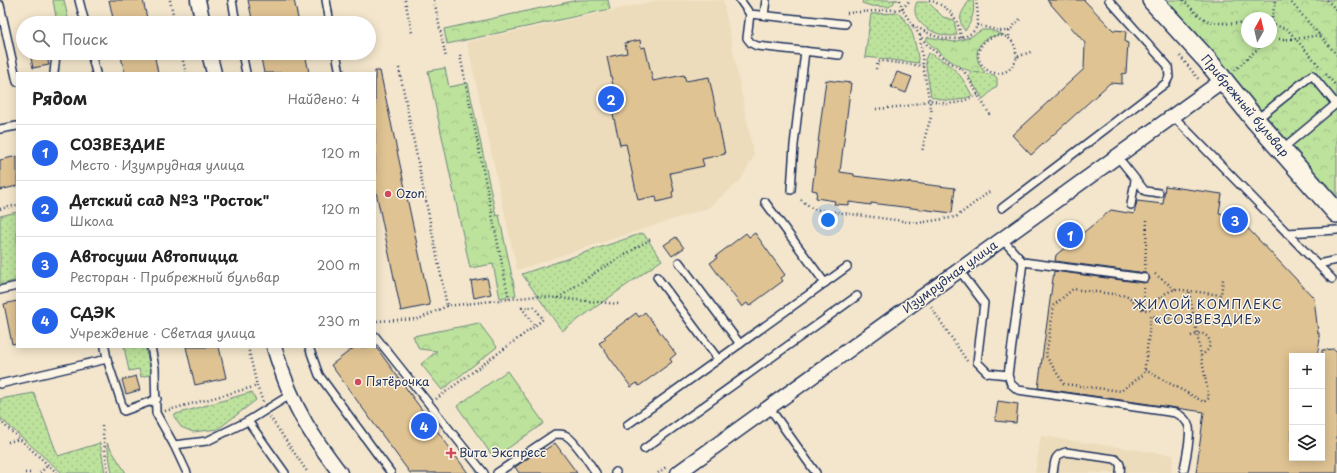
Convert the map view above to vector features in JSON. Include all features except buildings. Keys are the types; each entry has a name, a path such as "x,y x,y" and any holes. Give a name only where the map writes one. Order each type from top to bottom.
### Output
{"main road":[{"name":"Прибрежный бульвар","path":"1152,0 1206,60 1227,77 1256,121 1337,213"}],"street":[{"path":"198,0 201,16"},
{"path":"211,60 214,72"},
{"name":"Изумрудная улица","path":"679,473 1227,77"},
{"path":"274,348 290,395 306,426 340,473"}],"lane":[{"path":"79,0 83,16"},
{"path":"232,0 235,16"},
{"path":"326,0 329,16"},
{"path":"740,0 750,14 748,38 751,43 757,46 839,55"},
{"path":"764,15 766,0"},
{"path":"1002,208 1166,83 1169,77 1168,66 1109,0"},
{"path":"0,5 16,77"},
{"path":"750,14 845,24"},
{"path":"791,190 794,145 805,51"},
{"path":"54,72 55,60"},
{"path":"93,60 96,72"},
{"path":"243,60 246,72"},
{"path":"337,60 340,72"},
{"path":"1256,121 1312,75 1336,104 1281,149"},
{"path":"1173,116 1332,279"},
{"path":"0,129 16,126"},
{"path":"1117,156 1145,191 1159,193"},
{"path":"1130,205 1135,180"},
{"path":"766,202 825,282"},
{"path":"1287,233 1337,230"},
{"path":"1002,239 1023,262 1145,278"},
{"path":"1318,264 1337,260"},
{"path":"679,262 740,344"},
{"path":"1023,262 1008,375 1011,384 1018,390 1176,413 1182,416 1187,422 1189,429 1184,470"},
{"path":"627,425 847,267"},
{"path":"959,270 984,303 977,362 988,373 1008,375"},
{"path":"657,277 718,359"},
{"path":"0,290 16,286"},
{"path":"644,449 857,296"},
{"path":"376,337 484,473"},
{"path":"105,348 107,359 124,410 157,400"},
{"path":"151,348 155,368 157,400 156,413 174,445 187,473"},
{"path":"309,348 319,375 391,473"},
{"path":"0,384 107,359"},
{"path":"174,445 207,441 248,421 290,395"},
{"path":"769,407 816,473"},
{"path":"248,421 285,473"},
{"path":"497,473 555,434 560,434 571,439 596,473"},
{"path":"1053,473 1056,457 1059,453 1066,452 1115,459 1121,466 1120,473"}],"path":[{"path":"170,0 173,16"},
{"path":"405,0 412,33"},
{"path":"434,0 446,58"},
{"path":"900,0 902,9 928,46 940,56 964,71 990,116"},
{"path":"846,13 902,9 910,0"},
{"path":"929,0 951,12 959,26 961,38"},
{"path":"913,26 923,29 938,37 949,39 961,38 972,32 977,25 978,10 976,0"},
{"path":"1184,0 1200,17 1214,22 1241,23"},
{"path":"1273,12 1275,0"},
{"path":"1289,0 1337,55"},
{"path":"1327,0 1337,11"},
{"path":"1009,39 1009,31 1021,18"},
{"path":"977,25 1001,31 1009,31"},
{"path":"1277,26 1287,29 1337,86"},
{"path":"920,35 923,66 932,114 922,152"},
{"path":"1277,39 1296,39 1320,35"},
{"path":"1000,36 1009,39 1015,47 1017,57 1013,66 1005,72 996,74 986,70 980,62 978,52 982,43 990,37 1000,36"},
{"path":"1227,77 1258,48"},
{"path":"1017,57 1033,51"},
{"path":"460,55 510,299"},
{"path":"183,60 186,72"},
{"path":"876,69 879,62 923,66"},
{"path":"399,68 448,306"},
{"path":"876,110 907,106 930,100 947,104 961,102 978,95"},
{"path":"801,200 813,209 918,223 956,217 989,192"},
{"path":"0,209 16,205"},
{"path":"1143,310 1147,220"},
{"path":"558,298 599,270 651,239"},
{"path":"1145,267 1176,289 1189,291 1220,295 1223,278"},
{"path":"1151,310 1143,310 1128,296 1073,289 1054,305 1046,356 1064,384 1122,391 1144,374 1151,310 1153,304 1164,294 1176,289"},
{"path":"1145,370 1204,402 1209,398 1189,291"},
{"path":"377,320 420,320 448,306 537,296 618,304"},
{"path":"930,305 967,362 977,362"},
{"path":"438,398 535,326 543,319 534,307 522,308 535,326"},
{"path":"1151,316 1218,325"},
{"path":"1191,336 1197,333 1207,336 1210,342 1209,349 1201,355"},
{"path":"156,413 257,386"},
{"path":"0,421 57,473"},
{"path":"102,426 108,473"},
{"path":"8,442 20,439"},
{"path":"40,473 48,465"},
{"path":"24,473 33,473"}],"shaded area":[{"path":"660,0 723,0 754,156 740,181 708,208 517,270 467,42"},
{"path":"1041,436 1174,455 1171,473 1035,473"}],"green space":[{"path":"53,0 64,0 67,16 56,16"},
{"path":"578,0 608,0 610,9 447,44 444,29"},
{"path":"863,0 894,0 894,3 889,7 871,6 862,3"},
{"path":"968,0 973,0 974,8 971,20 965,31 960,19"},
{"path":"1165,0 1337,0 1337,197"},
{"path":"917,2 928,2 943,17 954,20 957,35 942,35 926,28 920,23 916,16 915,9"},
{"path":"898,13 911,30 919,63 865,57 871,14"},
{"path":"982,30 990,30 1004,35 989,38 979,46 977,58 985,72 978,73 961,67 945,57 926,40 928,37 954,42 970,37"},
{"path":"928,53 943,61 955,70 964,81 972,96 961,99 942,100 931,96 925,60"},
{"path":"445,68 449,87 468,83 496,216 499,215 516,295 500,298 493,264 470,268 428,71"},
{"path":"971,71 994,75 997,78 997,86 983,99 969,77"},
{"path":"16,212 16,280 0,285 0,216"},
{"path":"643,233 662,260 562,331 522,274"},
{"path":"479,323 497,347 442,390 421,364 437,351 419,349 413,336"},
{"path":"124,348 145,348 152,374 141,377 139,369 129,371"},
{"path":"507,371 544,423 494,458 457,406"},
{"path":"252,392 256,400 218,429 193,432 181,427 173,415"},
{"path":"34,393 58,456 100,443 105,473 62,473 0,418 0,399"},
{"path":"107,443 126,473 112,473"}],"place":[{"name":"Детский сад №3 \"Росток\"","path":"611,99"},
{"name":"Ozon","path":"388,194"},
{"name":"Автосуши Автопицца","path":"1235,220"},
{"name":"СОЗВЕЗДИЕ","path":"1070,235"},
{"name":"Пятёрочка","path":"358,382"},
{"name":"СДЭК","path":"424,426"},
{"name":"Вита Экспресс","path":"451,453"}],"district":[{"name":"ЖИЛОЙ КОМПЛЕКС «СОЗВЕЗДИЕ»","path":"1208,312"}]}
